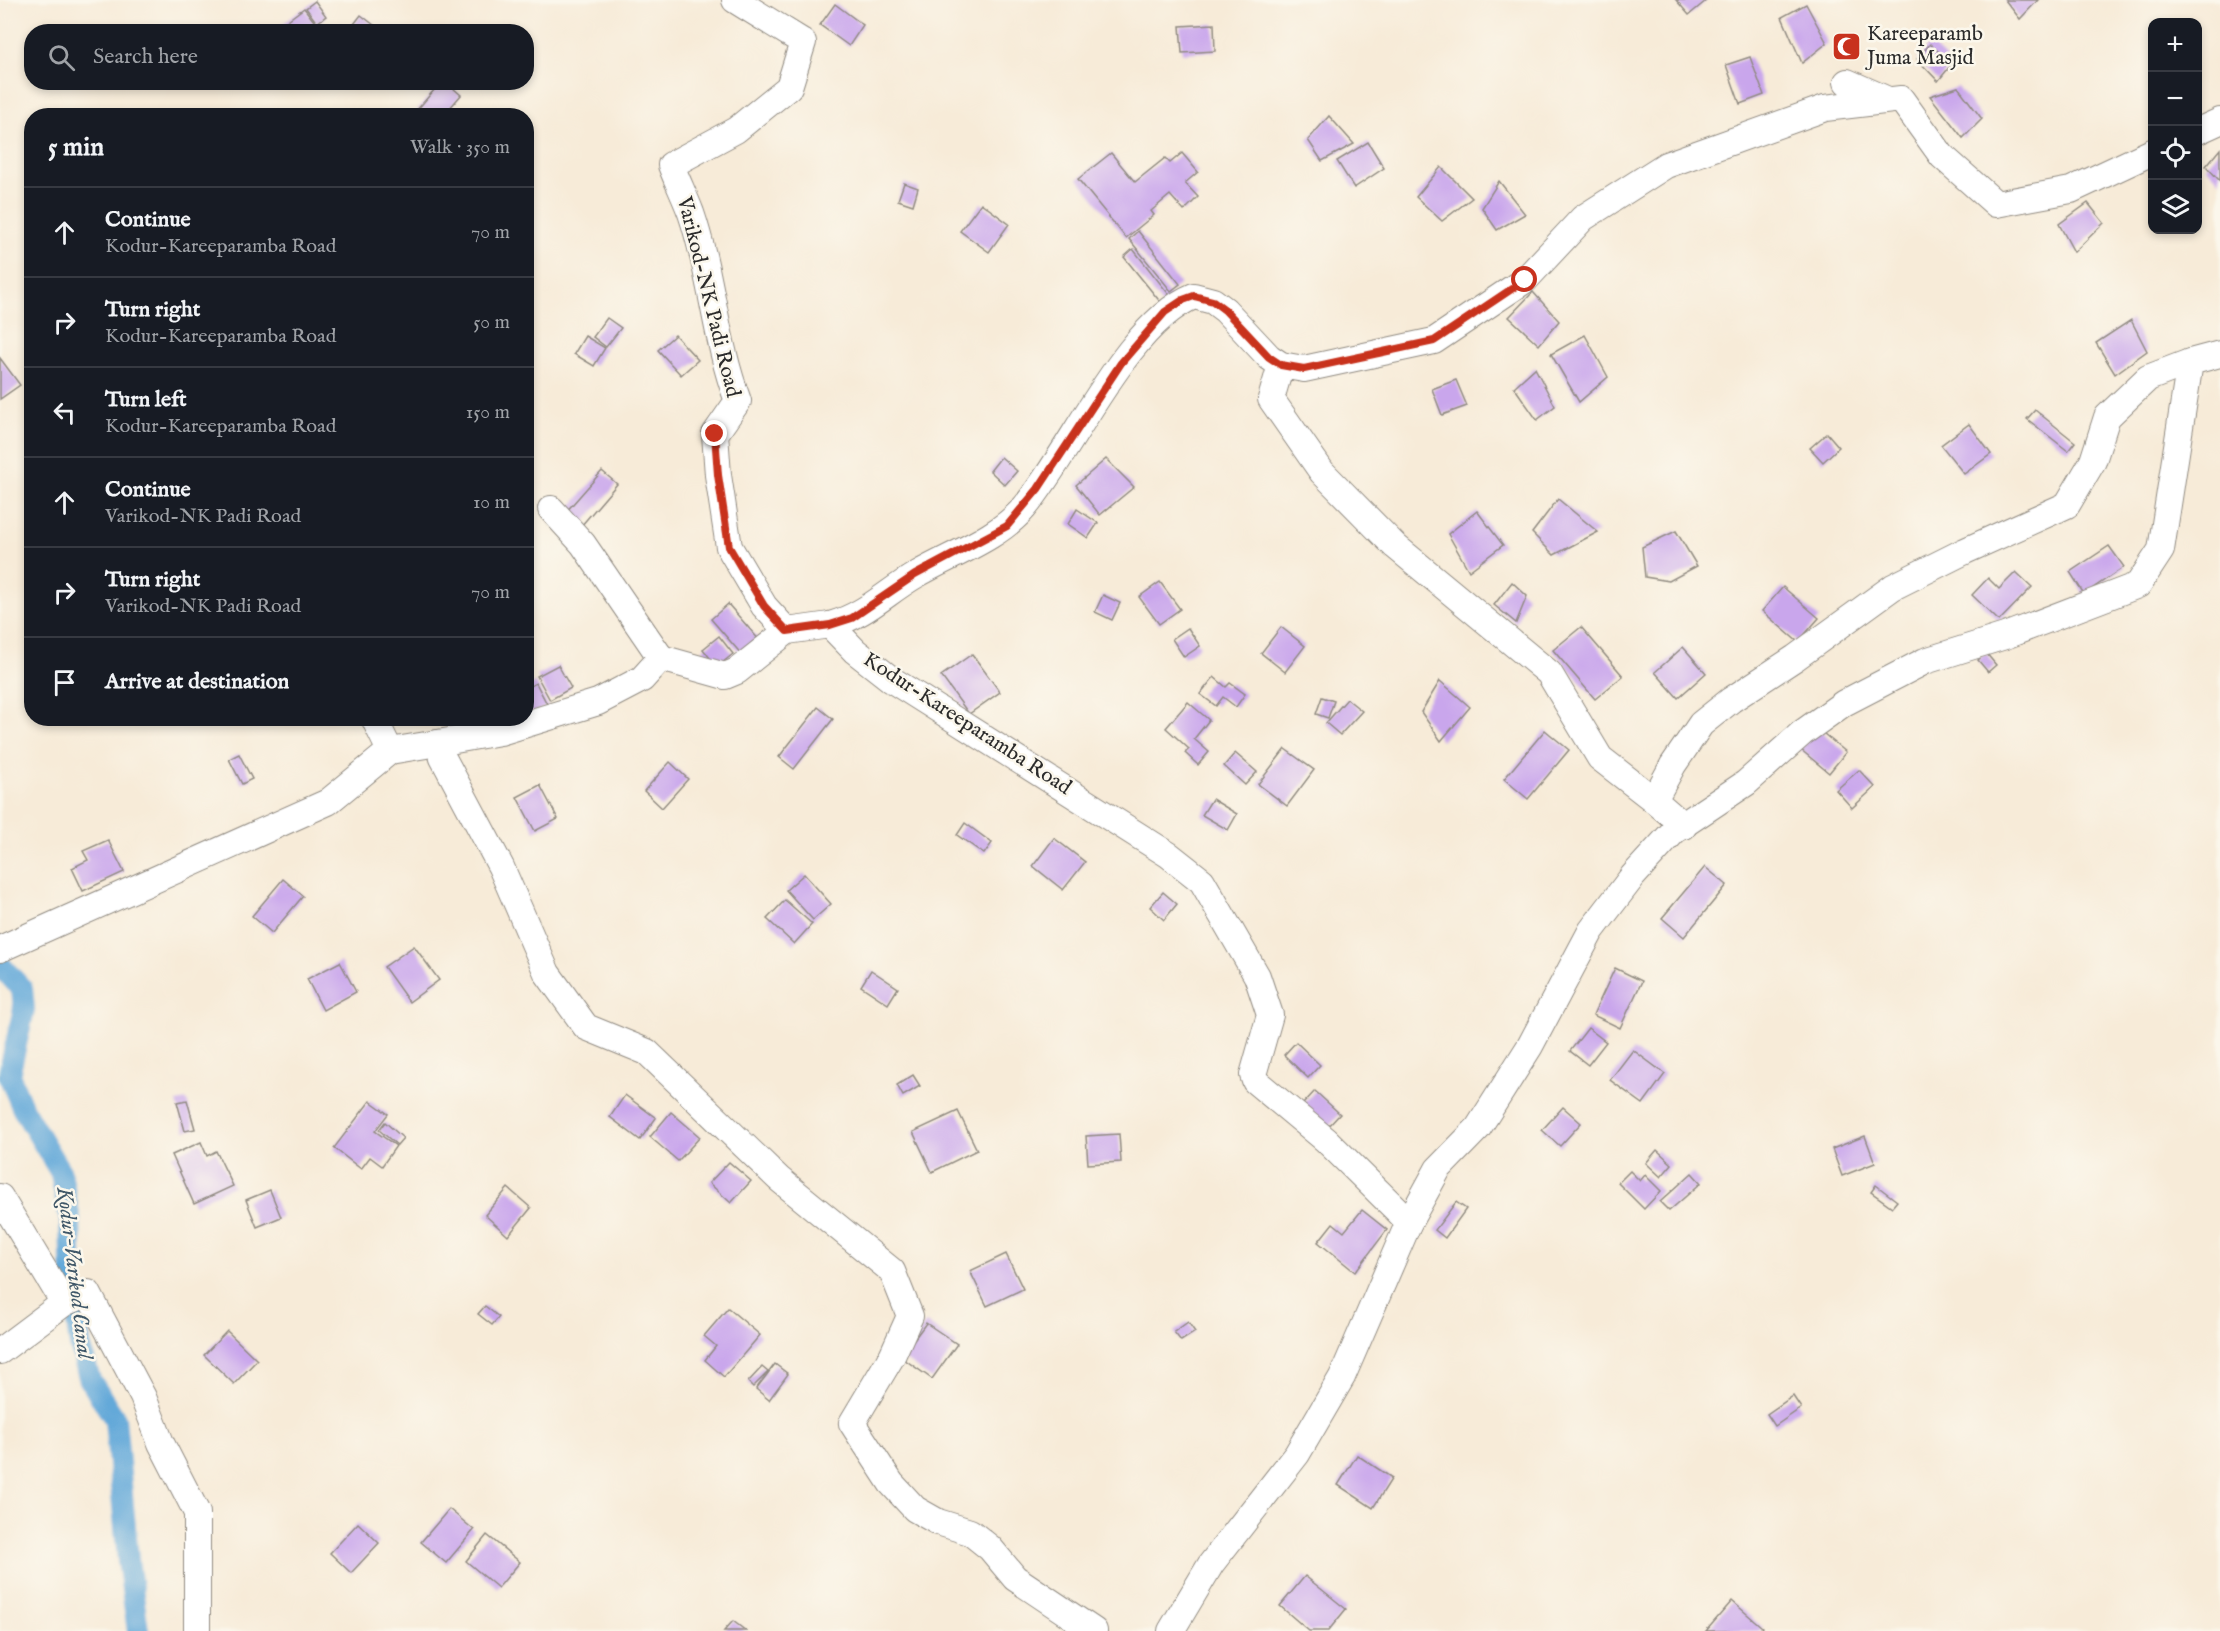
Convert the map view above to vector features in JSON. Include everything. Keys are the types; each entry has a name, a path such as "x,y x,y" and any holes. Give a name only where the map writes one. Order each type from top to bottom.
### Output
{"street":[{"name":"Varikod-NK Padi Road","path":"735,0 803,42 789,87 736,130 671,165 691,214 715,309 725,366 738,401 715,434 718,475 729,547 764,606 787,631"},
{"path":"1847,82 1884,100 1901,99"},
{"path":"1901,99 1942,156 1996,204 2072,190 2148,154"},
{"path":"551,509 584,544 661,658 725,676 737,671 787,631 830,625 852,618 915,575 1007,526 1038,489 1121,363 1165,312 1183,300 1194,296 1213,301 1281,365 1304,369 1434,341 1525,280 1583,218 1666,165 1825,108 1901,99"},
{"path":"2202,129 2220,121"},
{"path":"1654,800 1673,765 1701,724 1731,700 1795,658 1893,587 1965,551 2067,505 2093,461 2107,417 2148,378 2190,362 2220,354"},
{"path":"1171,1631 1211,1564 1297,1454 1342,1377 1409,1222 1438,1169 1478,1128 1524,1055 1591,931 1633,876 1674,831 1746,783 1802,733 1844,703 1925,661 2006,636 2138,585 2161,550 2190,362"},
{"path":"1281,365 1271,399 1322,472 1395,546 1549,674 1600,758 1684,826"},
{"name":"Kodur-Kareeparamba Road","path":"830,625 855,651 892,680 1169,855 1202,881 1257,976 1270,1015 1253,1075 1255,1081 1326,1140 1409,1222"},
{"path":"534,722 598,702 642,679 661,658"},
{"path":"378,726 390,751"},
{"path":"0,949 328,802 390,751 500,732 520,726"},
{"path":"438,743 447,766 501,867 547,973 586,1027 646,1052 779,1179 892,1271 910,1316 892,1356 852,1423 891,1483 915,1509 938,1522 970,1532 990,1548 1015,1578 1094,1631"},
{"path":"0,1197 58,1307"},
{"path":"0,1351 20,1339 58,1307 88,1293 142,1397 161,1443 197,1513 197,1631"}],"building":[{"path":"1676,0 1707,0 1689,15"},
{"path":"2005,0 2038,0 2020,19"},
{"path":"315,1 326,16 317,23 306,8"},
{"path":"835,4 863,25 849,46 820,25"},
{"path":"1806,4 1827,43 1802,63 1782,17"},
{"path":"304,8 316,24 283,24"},
{"path":"361,15 373,24 354,24"},
{"path":"1214,24 1215,51 1182,53 1180,26"},
{"path":"1930,44 1952,64 1938,81 1917,59"},
{"path":"1750,57 1764,95 1740,104 1726,65"},
{"path":"1958,87 1982,119 1963,138 1930,96"},
{"path":"434,90 455,90 461,95 450,108 419,108"},
{"path":"1329,116 1354,144 1322,161 1308,140"},
{"path":"1368,142 1384,168 1354,188 1337,161"},
{"path":"2220,149 2220,181 2206,166"},
{"path":"1111,153 1135,182 1165,158 1170,163 1182,153 1198,172 1185,183 1198,197 1184,211 1170,195 1151,211 1154,215 1126,238 1078,179"},
{"path":"1441,167 1472,198 1442,221 1416,197"},
{"path":"1499,181 1525,214 1497,230 1482,208"},
{"path":"904,183 918,188 913,205 898,200"},
{"path":"981,203 1009,224 989,252 960,231"},
{"path":"2088,203 2104,223 2074,252 2059,224"},
{"path":"1138,231 1180,284 1171,291 1129,239"},
{"path":"1133,249 1175,302 1166,309 1124,257"},
{"path":"1533,292 1559,321 1539,345 1509,317"},
{"path":"607,318 621,328 606,347 593,337"},
{"path":"2131,320 2147,351 2115,374 2096,343"},
{"path":"675,335 698,360 681,375 658,350"},
{"path":"1585,335 1608,377 1579,402 1551,354"},
{"path":"585,336 605,348 594,366 574,354"},
{"path":"0,358 20,385 0,399"},
{"path":"1535,368 1555,406 1537,420 1514,387"},
{"path":"1456,380 1467,406 1442,415 1432,389"},
{"path":"2035,410 2075,442 2068,451 2027,419"},
{"path":"1969,424 1991,454 1964,474 1941,445"},
{"path":"1827,433 1839,447 1823,462 1810,448"},
{"path":"1001,457 1017,471 1005,485 990,471"},
{"path":"1106,459 1134,487 1100,515 1076,485"},
{"path":"602,471 617,484 581,526 565,513"},
{"path":"1558,499 1598,532 1554,555 1532,533"},
{"path":"1077,509 1098,523 1088,538 1068,524"},
{"path":"1477,511 1503,545 1469,571 1448,534"},
{"path":"1676,531 1697,566 1669,581 1645,577 1642,547"},
{"path":"2109,546 2124,567 2084,594 2070,572"},
{"path":"2016,572 2032,587 1999,621 1972,595 1988,578 1999,589"},
{"path":"1160,582 1180,609 1159,624 1139,597"},
{"path":"1512,582 1527,596 1516,623 1494,605"},
{"path":"1783,587 1819,618 1798,642 1762,611"},
{"path":"1103,595 1120,603 1112,620 1095,612"},
{"path":"728,604 760,641 743,656 711,619"},
{"path":"1281,627 1305,646 1285,672 1261,653"},
{"path":"1581,627 1623,676 1595,699 1553,650"},
{"path":"1188,628 1200,646 1184,657 1172,639"},
{"path":"719,636 733,654 717,667 703,649"},
{"path":"1683,647 1706,673 1678,698 1655,672"},
{"path":"1986,653 1996,665 1988,672 1978,660"},
{"path":"972,654 1000,692 969,714 941,676"},
{"path":"558,665 571,688 550,700 537,676"},
{"path":"1214,677 1226,687 1230,683 1245,694 1236,707 1223,697 1216,706 1200,694"},
{"path":"1440,681 1470,707 1441,741 1421,712"},
{"path":"536,683 548,706 534,712 534,684"},
{"path":"1322,697 1334,701 1328,718 1316,714"},
{"path":"1347,699 1362,711 1340,735 1326,723"},
{"path":"1188,702 1209,720 1194,739 1209,752 1198,765 1185,753 1189,749 1166,728"},
{"path":"818,707 833,719 794,769 779,757"},
{"path":"1818,729 1846,752 1829,773 1800,749"},
{"path":"1545,730 1569,750 1528,799 1504,779"},
{"path":"1285,749 1314,770 1287,806 1258,784"},
{"path":"1235,753 1257,772 1245,785 1224,766"},
{"path":"239,754 252,779 242,784 229,759"},
{"path":"670,762 688,779 662,808 644,791"},
{"path":"1859,770 1875,787 1852,808 1836,790"},
{"path":"540,785 558,819 535,831 517,797"},
{"path":"1212,799 1237,814 1228,830 1202,815"},
{"path":"965,823 992,843 984,854 957,835"},
{"path":"1054,838 1085,862 1063,890 1033,866"},
{"path":"108,840 124,872 83,891 72,868 88,860 83,851"},
{"path":"1705,867 1727,885 1684,937 1662,918"},
{"path":"804,874 831,904 813,920 786,890"},
{"path":"283,879 303,896 272,933 252,916"},
{"path":"1163,892 1177,904 1164,920 1150,907"},
{"path":"785,900 812,924 794,944 767,919"},
{"path":"414,946 439,980 409,1002 384,967"},
{"path":"340,962 356,992 323,1010 307,979"},
{"path":"1615,968 1642,981 1620,1028 1593,1015"},
{"path":"871,970 898,988 888,1004 861,986"},
{"path":"1588,1028 1606,1042 1588,1065 1570,1051"},
{"path":"1296,1042 1320,1065 1308,1078 1284,1055"},
{"path":"1633,1050 1665,1074 1643,1104 1610,1080"},
{"path":"913,1075 920,1086 903,1096 897,1085"},
{"path":"1315,1091 1340,1114 1328,1127 1303,1104"},
{"path":"625,1095 656,1118 640,1140 610,1117"},
{"path":"187,1100 195,1129 185,1131 177,1102"},
{"path":"370,1101 388,1114 375,1131 396,1146 382,1166 370,1157 361,1169 334,1148"},
{"path":"1563,1107 1581,1123 1560,1146 1542,1130"},
{"path":"958,1111 977,1150 932,1172 913,1132"},
{"path":"671,1112 700,1137 678,1161 650,1137"},
{"path":"385,1122 403,1138 397,1145 379,1130"},
{"path":"1119,1134 1121,1162 1088,1164 1086,1136"},
{"path":"1865,1136 1875,1163 1842,1176 1832,1149"},
{"path":"201,1142 207,1156 216,1151 233,1186 194,1204 172,1155"},
{"path":"1657,1150 1672,1164 1661,1177 1646,1163"},
{"path":"729,1162 751,1181 731,1203 709,1183"},
{"path":"1630,1171 1640,1181 1645,1175 1661,1191 1644,1209 1618,1183"},
{"path":"1692,1173 1701,1183 1669,1211 1660,1202"},
{"path":"1876,1185 1897,1201 1892,1207 1871,1192"},
{"path":"508,1188 531,1208 508,1236 485,1215"},
{"path":"270,1190 281,1217 257,1227 246,1200"},
{"path":"1456,1202 1466,1209 1445,1238 1435,1230"},
{"path":"1362,1210 1387,1230 1355,1272 1318,1242 1333,1223 1344,1232"},
{"path":"1006,1254 1023,1289 987,1306 970,1271"},
{"path":"485,1306 499,1317 492,1325 478,1314"},
{"path":"728,1308 760,1335 724,1377 705,1360 716,1346 704,1336"},
{"path":"1188,1322 1195,1332 1181,1341 1174,1332"},
{"path":"926,1323 957,1344 932,1379 901,1357"},
{"path":"227,1331 257,1360 234,1384 204,1355"},
{"path":"775,1364 788,1374 769,1400 756,1389"},
{"path":"762,1367 768,1372 753,1387 748,1382"},
{"path":"1793,1396 1801,1408 1775,1426 1767,1414"},
{"path":"1357,1455 1392,1478 1373,1508 1338,1485"},
{"path":"449,1509 474,1530 446,1563 421,1542"},
{"path":"358,1523 379,1543 351,1573 330,1553"},
{"path":"487,1535 520,1562 498,1588 466,1561"},
{"path":"1305,1576 1346,1609 1328,1631 1309,1631 1280,1606"},
{"path":"1732,1601 1762,1627 1759,1631 1706,1631"},
{"path":"733,1621 746,1631 724,1631"}],"waterway":[{"name":"Kodur-Varikod Canal","path":"0,965 22,989 24,1009 9,1075 23,1109 61,1173 70,1220 72,1286 80,1345 90,1380 115,1419 128,1560 138,1631"}],"place":[{"name":"Kareeparamb Juma Masjid","path":"1846,46"}],"route":[{"path":"715,434 718,475 729,547 764,606 787,631 830,625 852,618 873,606 915,575 1007,526 1038,489 1121,363 1165,312 1183,300 1194,296 1213,301 1225,310 1269,357 1281,365 1304,369 1434,341 1525,280"}]}
